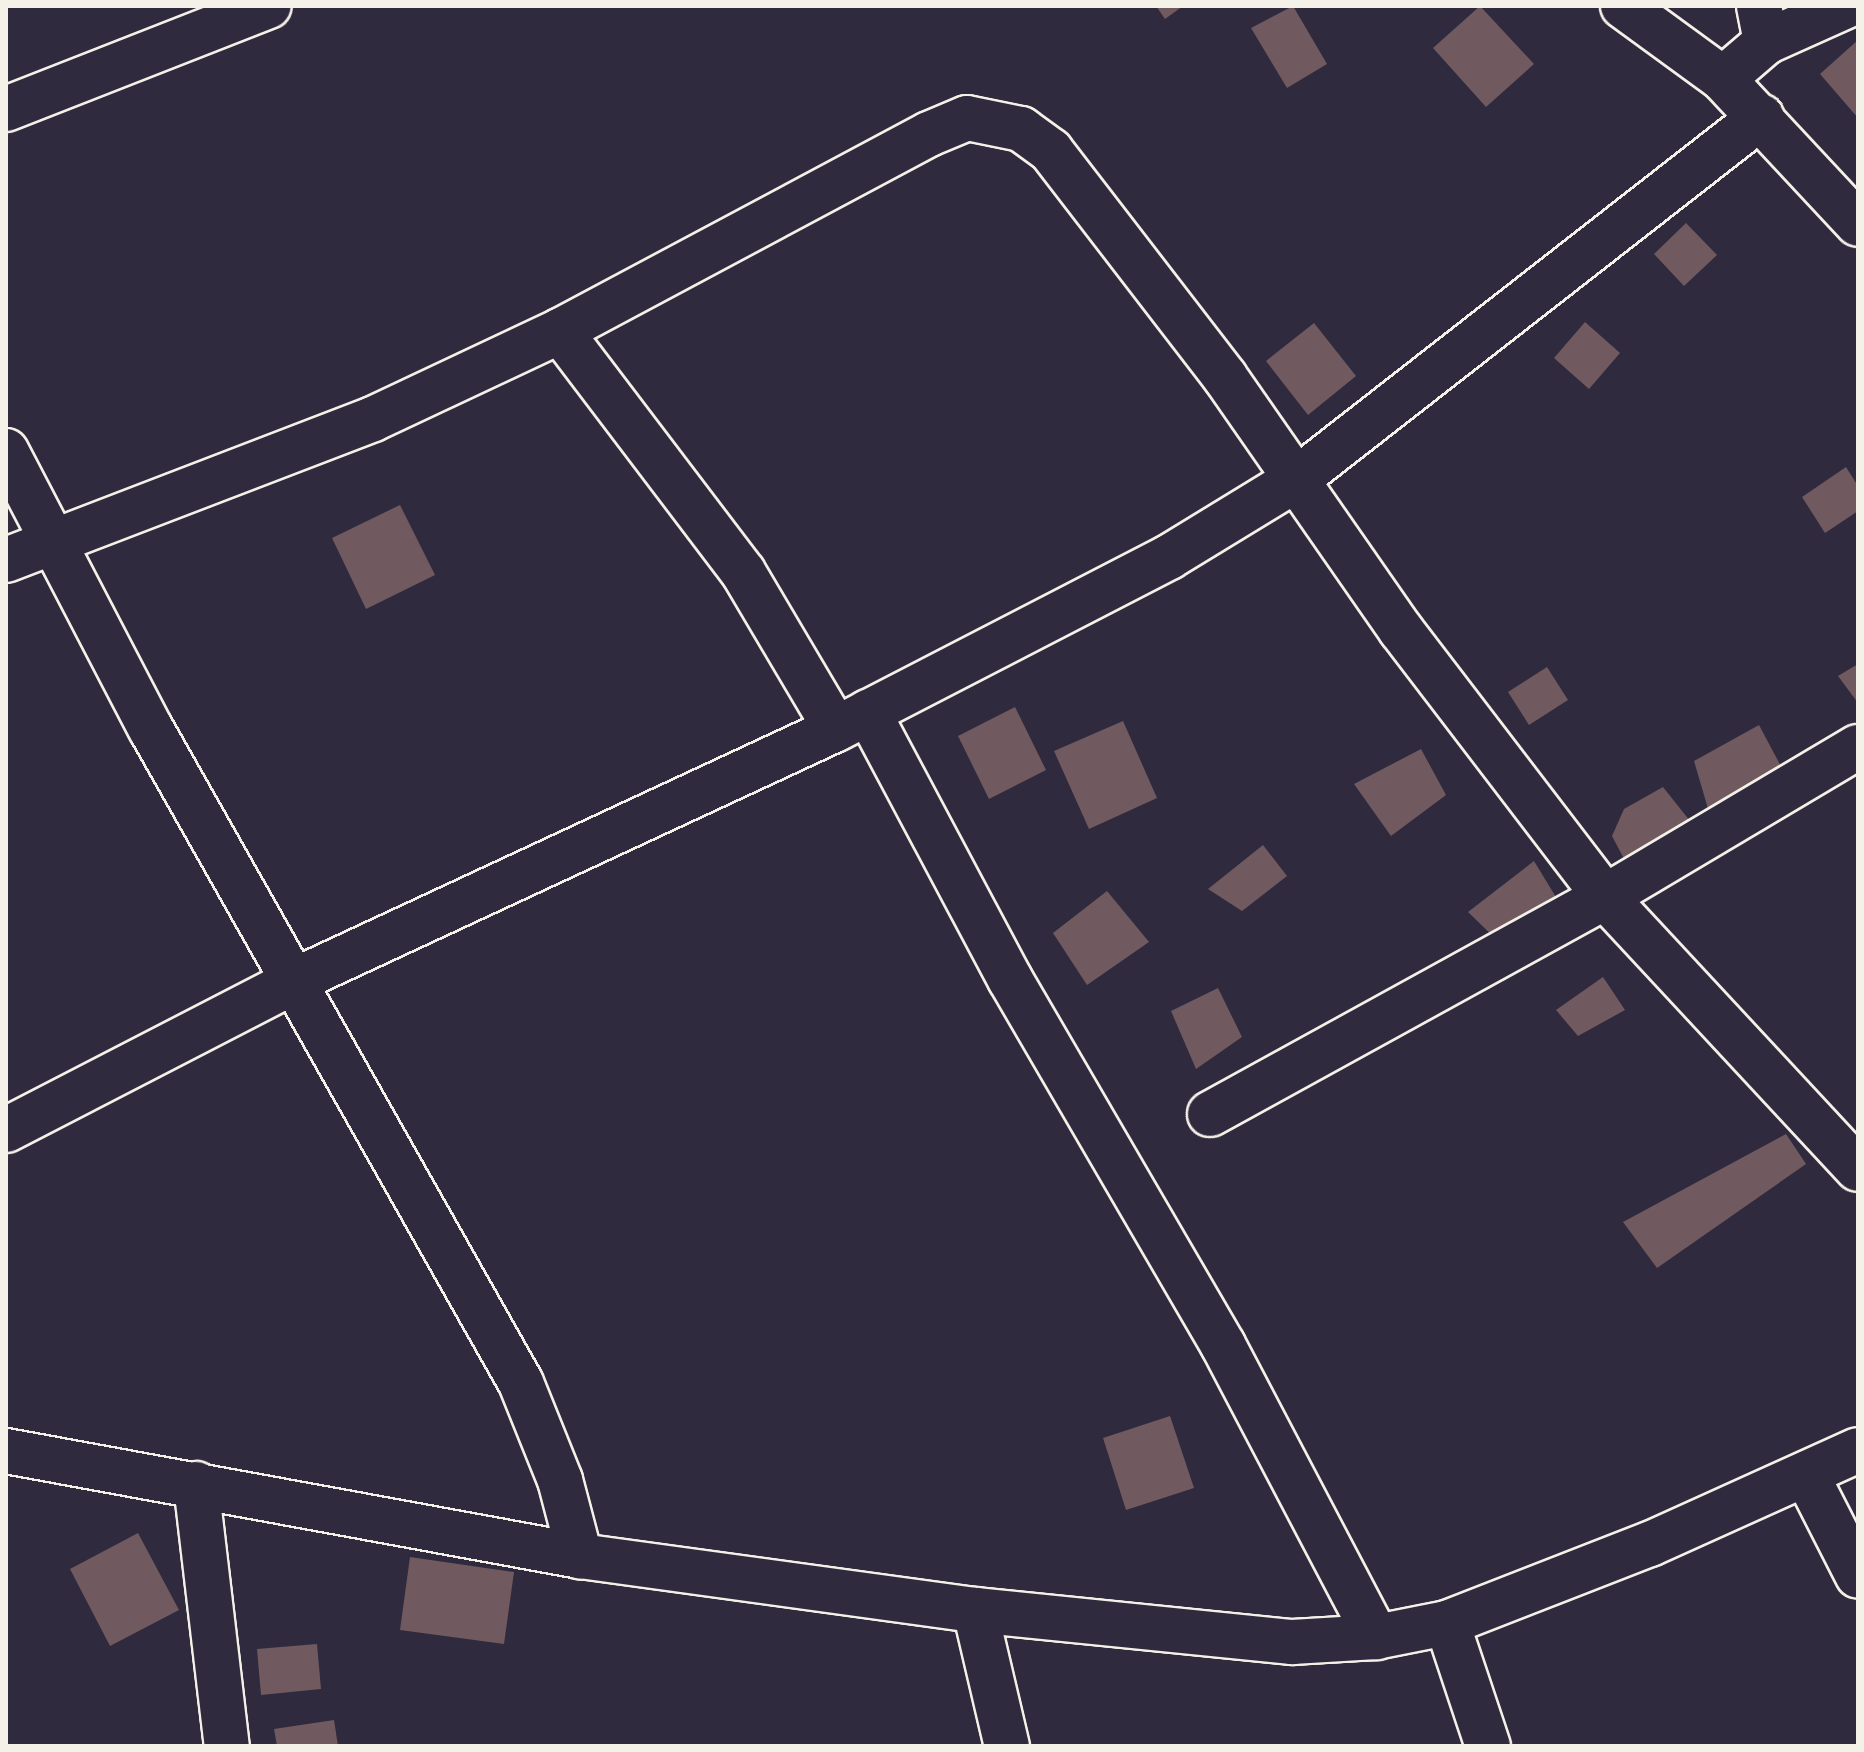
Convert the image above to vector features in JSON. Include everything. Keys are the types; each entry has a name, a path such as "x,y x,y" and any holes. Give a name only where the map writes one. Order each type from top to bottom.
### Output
{"street":[{"path":"6,109 269,6"},
{"path":"1623,6 1723,79 1858,224"},
{"path":"1723,79 1763,24 1846,6"},
{"path":"6,1130 296,980 852,721 1169,557 1297,479 1761,117"},
{"path":"6,560 53,539 373,419 560,331 929,134 967,118 993,119 1051,151 1297,479 1401,630 1605,897 1858,1169"},
{"path":"560,331 852,721 1010,979 1223,1345 1376,1637"},
{"path":"6,451 151,729 296,980 521,1383 580,1556"},
{"path":"1210,1114 1605,897 1858,747"},
{"path":"6,1451 580,1556 975,1610 1233,1639 1376,1637 1447,1623 1858,1450"},
{"path":"1806,1474 1858,1576"},
{"path":"196,1484 227,1746"},
{"path":"975,1610 1007,1746"},
{"path":"1447,1623 1488,1746"}],"building":[{"path":"1156,6 1183,6 1165,19"},
{"path":"1293,6 1327,64 1287,88 1251,28"},
{"path":"1480,6 1534,64 1486,107 1433,48"},
{"path":"1858,40 1858,118 1820,74"},
{"path":"1686,223 1717,255 1684,286 1654,254"},
{"path":"1585,322 1620,353 1589,389 1554,358"},
{"path":"1314,323 1356,376 1308,415 1266,361"},
{"path":"1846,467 1858,486 1858,511 1825,533 1802,497"},
{"path":"400,505 435,575 366,609 332,538"},
{"path":"1858,664 1858,703 1838,676"},
{"path":"1547,667 1568,700 1529,725 1508,692"},
{"path":"1015,707 1046,770 989,799 958,736"},
{"path":"1123,721 1157,798 1089,829 1054,751"},
{"path":"1759,725 1784,772 1709,812 1694,761"},
{"path":"1421,749 1446,795 1391,836 1354,784"},
{"path":"1663,787 1698,831 1631,872 1612,836 1624,809"},
{"path":"1263,845 1287,876 1242,911 1208,889"},
{"path":"1534,861 1562,907 1500,943 1468,912"},
{"path":"1107,891 1149,942 1087,985 1053,933"},
{"path":"1603,977 1625,1010 1578,1036 1556,1010"},
{"path":"1218,988 1242,1037 1196,1069 1171,1011"},
{"path":"1786,1134 1806,1164 1657,1268 1623,1222"},
{"path":"1170,1416 1194,1488 1126,1510 1103,1438"},
{"path":"138,1533 179,1610 110,1646 70,1569"},
{"path":"410,1557 514,1572 504,1644 400,1630"},
{"path":"317,1644 321,1689 261,1695 257,1649"},
{"path":"334,1720 338,1746 277,1746 274,1729"}]}
